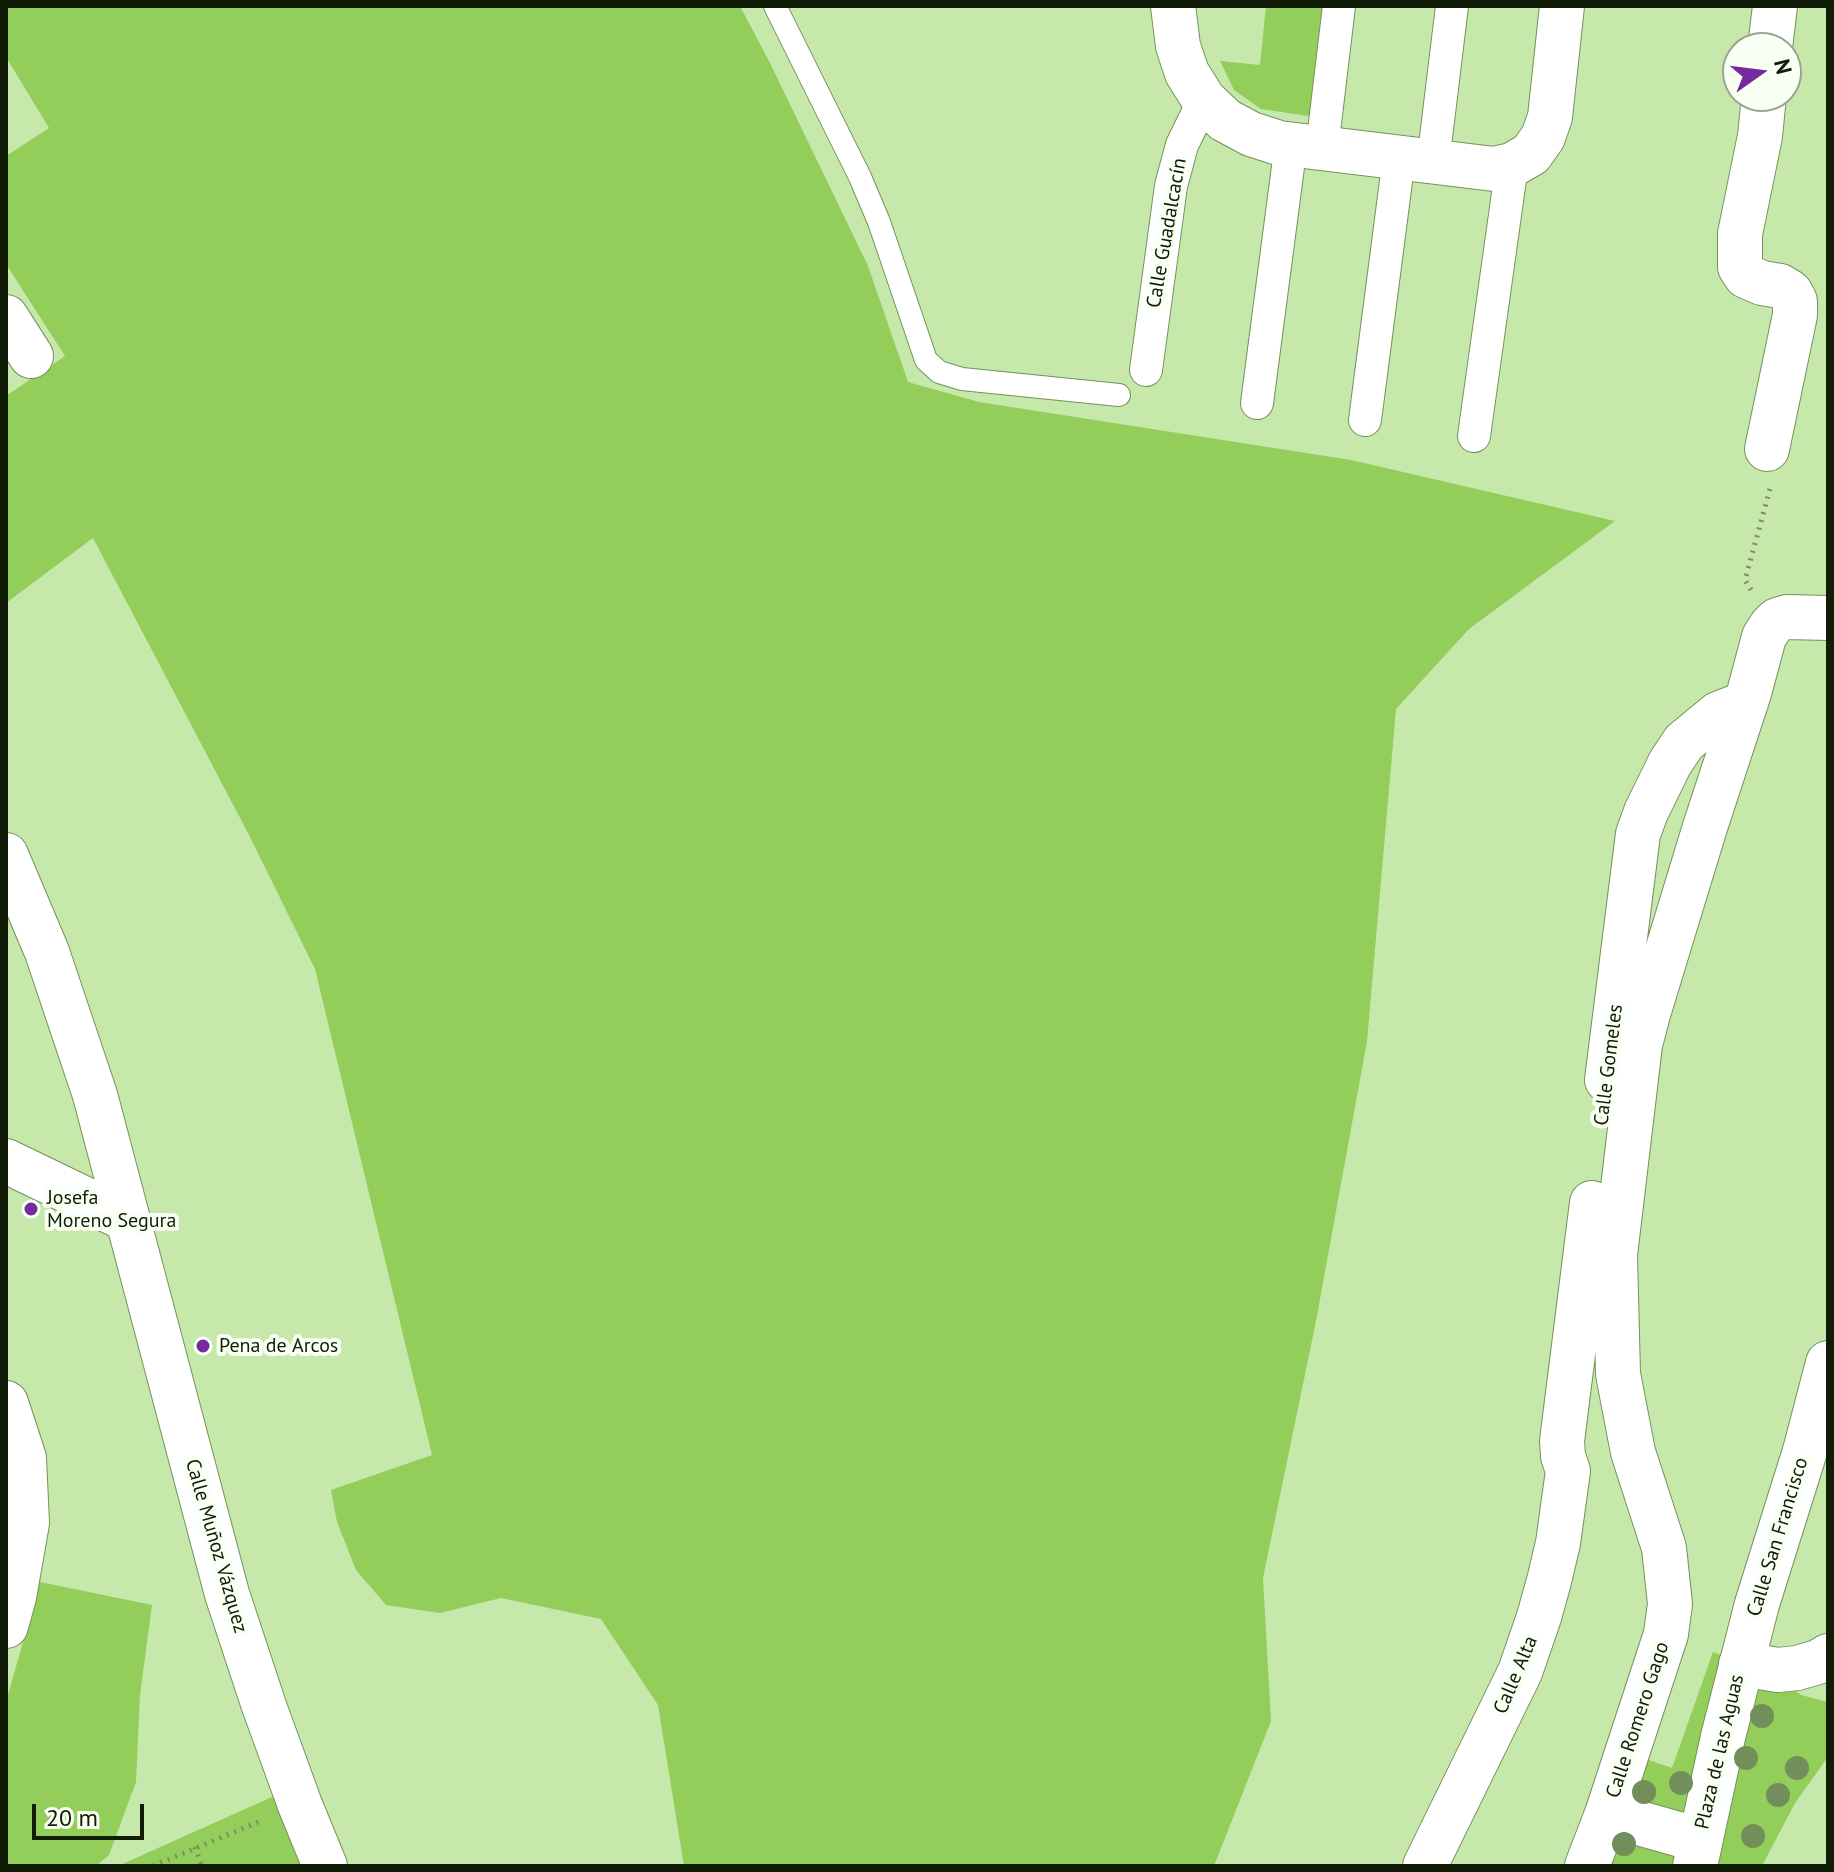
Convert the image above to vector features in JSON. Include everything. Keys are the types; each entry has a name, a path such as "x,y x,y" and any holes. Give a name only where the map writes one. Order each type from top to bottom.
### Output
{"street":[{"path":"1173,6 1178,46 1187,73 1204,100 1225,120 1251,134 1279,143 1494,169 1522,160 1543,137 1550,117 1562,6"},
{"path":"1257,403 1307,146 1339,6"},
{"path":"1365,420 1416,160 1452,6"},
{"path":"1772,32 1775,6"},
{"name":"Calle Guadalcacín","path":"1146,370 1171,186 1182,145 1204,100"},
{"path":"1762,112 1740,234 1740,267 1746,276 1790,292 1795,301 1795,315 1767,449"},
{"path":"1474,436 1522,160"},
{"path":"6,317 31,356"},
{"path":"1771,626 1787,617 1828,618"},
{"name":"Calle Gomeles","path":"1636,1460 1618,1374 1615,1255 1640,1045 1764,637 1771,626"},
{"name":"Calle Gomeles","path":"1568,1471 1562,1441 1638,834 1670,763 1684,742 1718,714 1746,703"},
{"name":"Calle Muñoz Vázquez","path":"6,855 47,952 95,1095 227,1594 264,1706 325,1866"},
{"path":"6,1161 128,1220"},
{"name":"Calle San Francisco","path":"1741,1664 1828,1363"},
{"path":"6,1403 24,1458 27,1523 6,1626"},
{"path":"1568,1471 1579,1461 1636,1460"},
{"name":"Calle Romero Gago","path":"1587,1866 1666,1634 1670,1604 1664,1548 1636,1460"},
{"name":"Calle Alta","path":"1425,1866 1520,1672 1539,1617 1558,1543 1568,1471"},
{"path":"1741,1664 1778,1670 1797,1668 1828,1656"},
{"name":"Plaza de las Aguas","path":"1607,1814 1697,1853 1741,1664"}],"lane":[{"path":"775,6 860,177 879,222 926,360 939,372 962,379 1119,395"}],"path":[{"path":"1767,449 1774,475 1745,580 1771,626"},
{"path":"153,1866 300,1805"},
{"path":"195,1847 202,1866"}],"green space":[{"path":"6,6 740,6 868,266 908,382 979,402 1351,460 1615,521 1469,629 1396,709 1367,1041 1316,1321 1263,1578 1271,1721 1214,1866 684,1866 658,1705 601,1619 501,1598 440,1613 386,1605 356,1570 337,1522 331,1490 432,1455 315,969 249,835 93,538 6,603 6,396 65,356 6,264 6,156 49,128 6,57"},
{"path":"1266,6 1328,6 1315,117 1261,109 1234,90 1220,61 1260,65"},
{"path":"40,1582 152,1605 140,1695 136,1782 109,1855 96,1866 6,1866 6,1702"},
{"path":"1713,1652 1731,1659 1691,1817 1627,1803 1646,1759 1672,1768"},
{"path":"1755,1682 1786,1683 1801,1695 1828,1702 1828,1757 1795,1803 1762,1866 1704,1866"},
{"path":"283,1792 313,1866 118,1866"},
{"path":"1607,1835 1670,1839 1689,1866 1607,1866"}],"place":[{"name":"Josefa Moreno Segura","path":"31,1209"},
{"name":"Pena de Arcos","path":"203,1346"}]}
